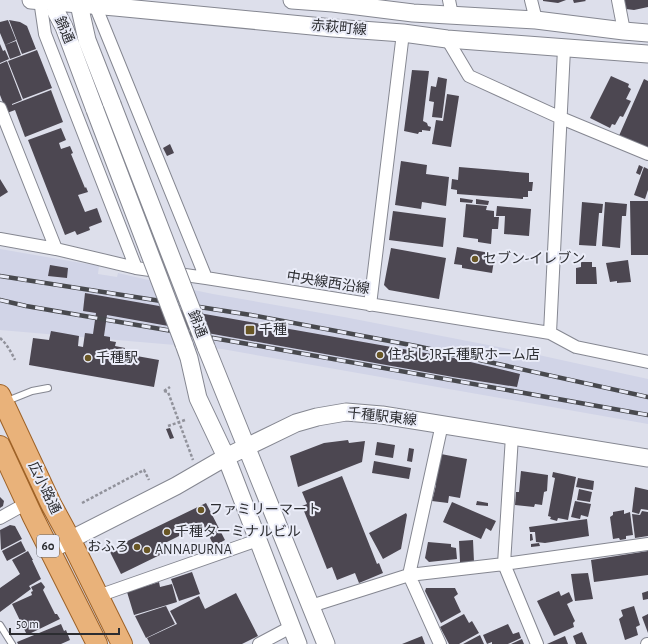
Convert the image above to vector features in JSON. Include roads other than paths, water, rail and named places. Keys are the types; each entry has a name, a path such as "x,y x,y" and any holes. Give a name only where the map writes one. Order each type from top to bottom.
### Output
{"main road":[{"name":"広小路通","path":"2,399 51,504 122,644"},
{"name":"広小路通","path":"2,453 97,644"}],"street":[{"name":"赤萩町線","path":"42,0 86,2 333,28 403,33 447,39 564,49 648,54"},
{"path":"42,0 45,34 136,268"},
{"name":"錦通","path":"42,0 64,27 184,344 189,358 198,398 226,457 298,644"},
{"name":"赤萩町線","path":"292,0 332,2 413,13 450,8 648,33"},
{"path":"531,0 536,20"},
{"path":"618,0 624,31"},
{"path":"86,2 206,278"},
{"name":"錦通","path":"86,2 87,40 206,347 326,644"},
{"path":"332,2 333,28"},
{"path":"370,305 403,33"},
{"path":"447,39 469,76 560,118 648,154"},
{"path":"550,333 564,49"},
{"path":"0,108 56,249"},
{"name":"中央線西沿線","path":"0,239 56,249 136,268 550,333 576,347 648,362"},
{"name":"千種駅東線","path":"50,550 176,486 246,446 296,423 317,417 346,412 382,415 442,424 648,458"},
{"path":"440,644 409,575 442,424"},
{"path":"512,436 504,564 537,644"},
{"path":"0,518 27,503"},
{"path":"98,596 258,540"},
{"path":"311,606 409,575 504,564 648,544"},
{"path":"259,644 291,627"}],"lane":[{"path":"2,399 48,388"},
{"path":"0,625 12,644"}],"railway":[{"path":"0,276 251,315 416,346 648,397"},
{"path":"0,300 26,306 648,415"}],"place":[{"name":"セブン-イレブン","path":"475,259"},
{"name":"千種","path":"250,330"},
{"name":"住よしJR千種駅ホーム店","path":"380,355"},
{"name":"千種駅","path":"88,358"},
{"name":"ファミリーマート","path":"201,510"},
{"name":"千種ターミナルビル","path":"167,532"},
{"name":"おふろ","path":"137,547"},
{"name":"ANNAPURNA","path":"147,550"}]}
